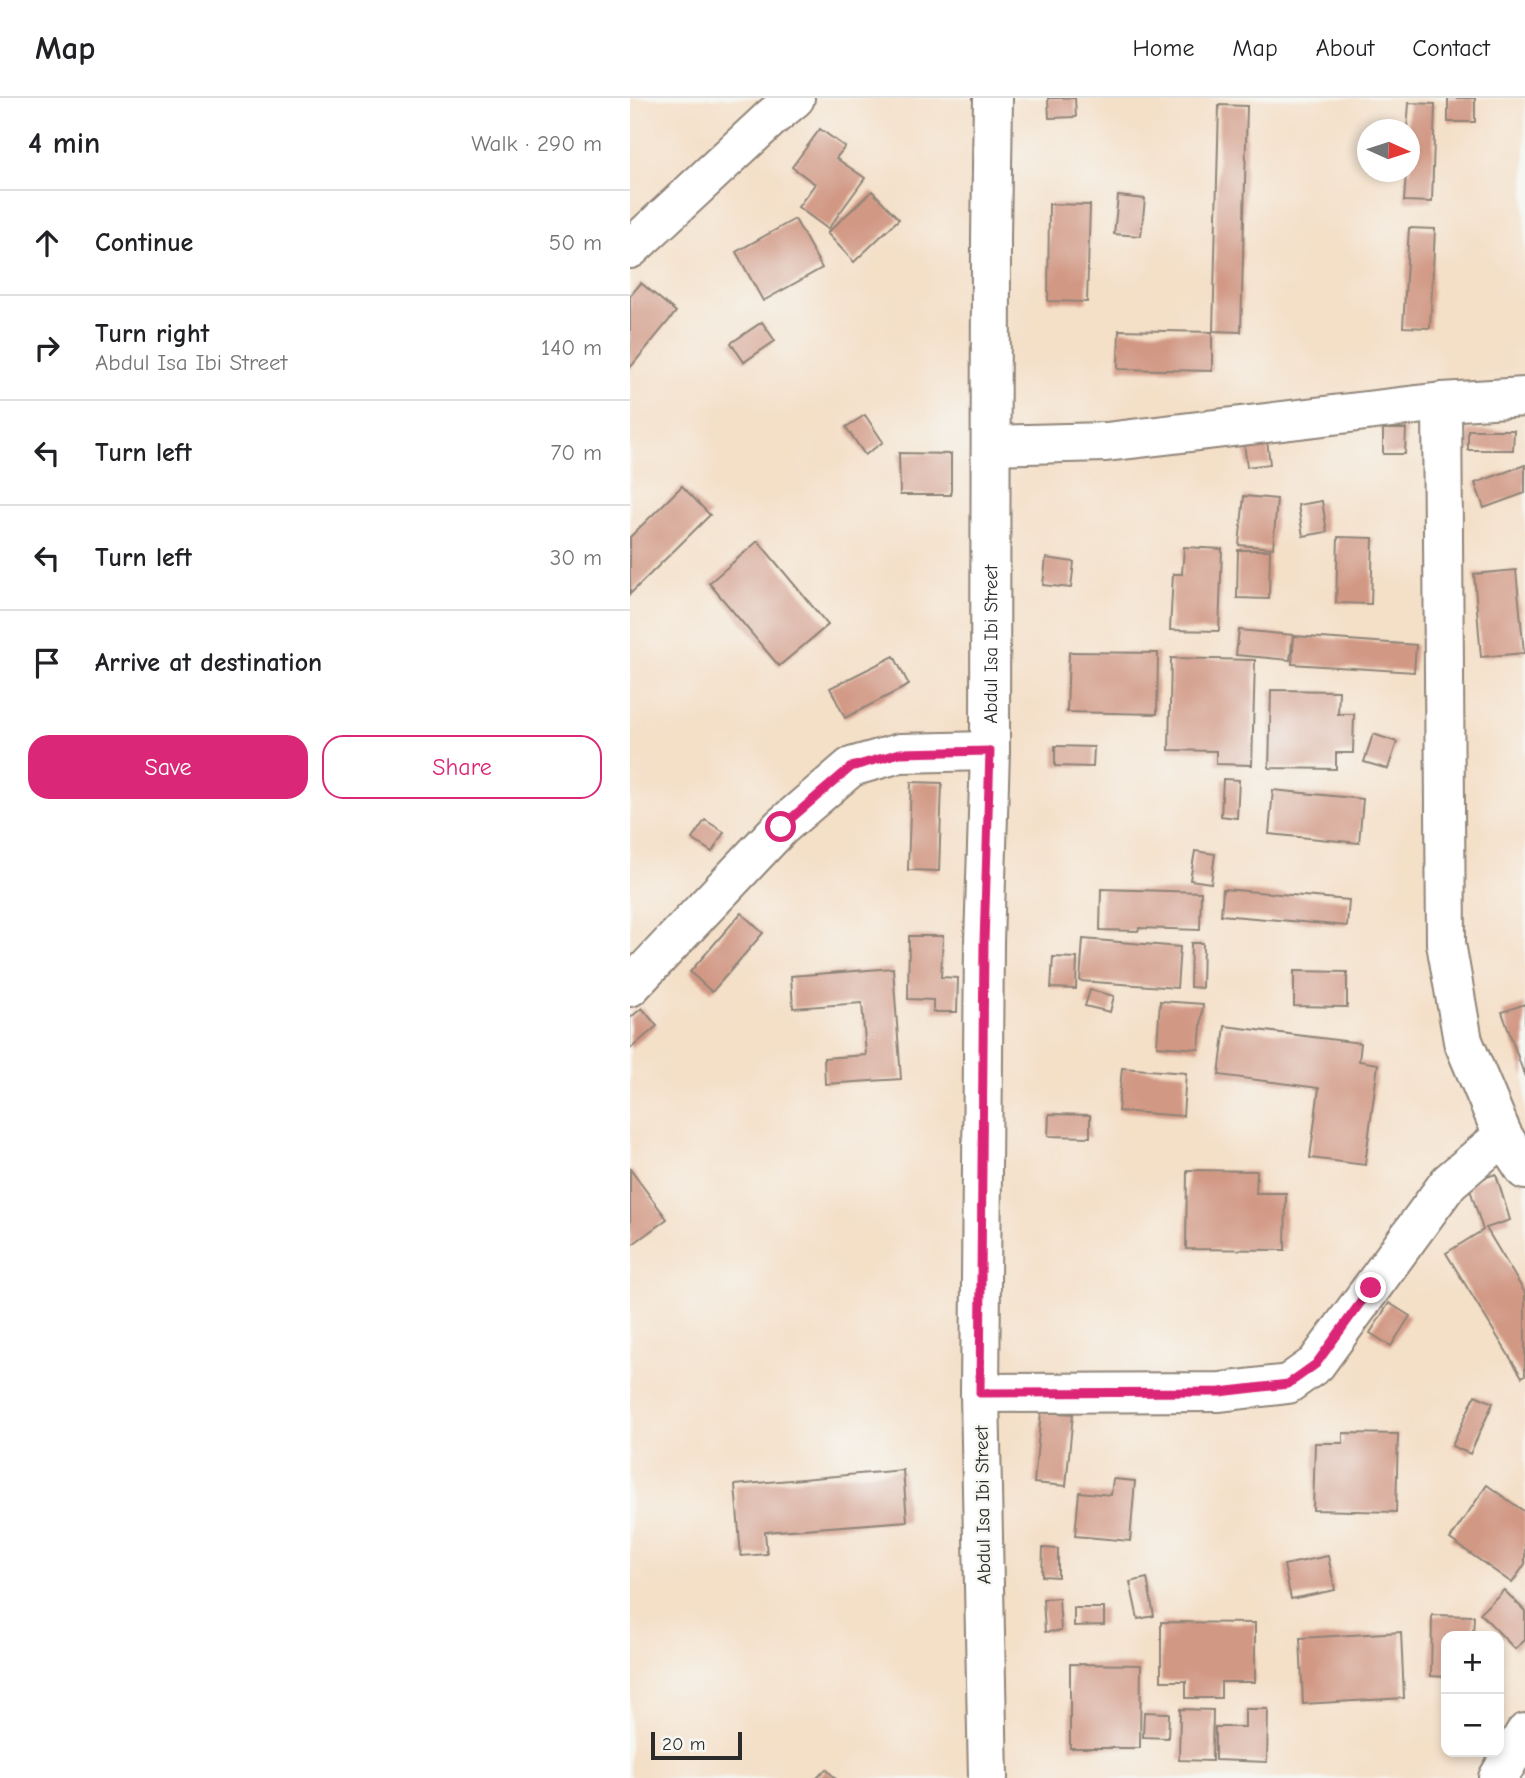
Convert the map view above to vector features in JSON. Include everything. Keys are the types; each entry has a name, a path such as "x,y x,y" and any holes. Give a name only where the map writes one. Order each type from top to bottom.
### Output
{"street":[{"path":"630,248 795,98"},
{"name":"Abdul Isa Ibi Street","path":"989,1778 980,1393 984,943 990,751 993,98"},
{"path":"991,445 1106,442 1442,402 1525,397"},
{"path":"1442,402 1446,943 1463,1041 1503,1136 1525,1170"},
{"path":"630,988 781,827 851,767 900,753 990,751"},
{"path":"980,1393 1220,1392 1288,1384 1316,1364 1449,1182 1503,1136"},
{"path":"1498,1778 1525,1733"}],"building":[{"path":"1048,98 1075,98 1076,117 1049,118"},
{"path":"1448,98 1475,98 1475,122 1448,122"},
{"path":"1409,103 1435,104 1432,202 1404,201 1405,182 1420,182 1420,119 1408,119"},
{"path":"1219,105 1247,106 1241,332 1213,331"},
{"path":"820,129 845,147 836,158 865,178 828,229 798,207 815,184 792,167"},
{"path":"872,191 899,219 854,262 827,233"},
{"path":"1118,196 1145,199 1141,236 1114,234"},
{"path":"1049,204 1090,205 1087,302 1048,301"},
{"path":"795,219 822,268 763,301 736,252"},
{"path":"1409,228 1435,229 1430,328 1403,327"},
{"path":"641,283 676,312 630,368 630,296"},
{"path":"762,322 775,341 744,362 731,343"},
{"path":"1119,330 1212,332 1212,371 1118,369"},
{"path":"865,415 883,442 865,455 846,427"},
{"path":"1383,429 1406,429 1405,454 1383,454"},
{"path":"1468,430 1514,430 1513,450 1468,450"},
{"path":"1267,440 1270,464 1247,467 1244,443"},
{"path":"899,453 951,454 951,495 900,495"},
{"path":"1525,465 1525,493 1484,508 1475,483"},
{"path":"682,486 710,515 630,594 630,537"},
{"path":"1244,496 1277,499 1273,548 1239,545"},
{"path":"1322,501 1327,532 1303,536 1298,505"},
{"path":"1338,537 1373,538 1371,604 1336,603"},
{"path":"758,541 828,625 779,666 709,583"},
{"path":"1184,547 1222,549 1219,631 1170,630 1173,574 1182,574"},
{"path":"1238,550 1270,550 1269,599 1237,598"},
{"path":"1046,558 1074,562 1071,588 1043,585"},
{"path":"1516,570 1524,653 1481,657 1474,574"},
{"path":"1239,630 1293,635 1290,660 1236,655"},
{"path":"1294,636 1416,645 1414,672 1292,664"},
{"path":"1069,652 1158,653 1157,714 1067,712"},
{"path":"894,656 909,685 845,718 830,688"},
{"path":"1171,658 1255,660 1252,765 1216,764 1216,751 1169,750"},
{"path":"1271,690 1339,691 1338,714 1354,714 1353,753 1336,753 1336,769 1269,768"},
{"path":"1373,734 1397,742 1388,769 1364,762"},
{"path":"1055,746 1094,747 1093,767 1055,766"},
{"path":"1223,779 1239,780 1237,818 1221,816"},
{"path":"911,782 942,783 939,871 908,870"},
{"path":"1273,790 1363,799 1359,843 1269,834"},
{"path":"705,820 724,832 712,852 692,839"},
{"path":"1195,851 1215,854 1211,883 1190,880"},
{"path":"1101,889 1201,892 1200,930 1100,930"},
{"path":"1223,889 1349,900 1347,926 1221,915"},
{"path":"741,913 763,933 712,992 690,972"},
{"path":"909,936 943,936 941,977 958,978 957,1012 933,1012 933,1000 908,999"},
{"path":"1083,939 1180,947 1177,988 1080,981"},
{"path":"1191,943 1203,943 1202,988 1190,987"},
{"path":"1053,957 1077,958 1076,989 1051,988"},
{"path":"893,968 901,1079 825,1084 824,1058 866,1055 862,1003 793,1008 791,976"},
{"path":"1294,971 1347,972 1347,1007 1294,1006"},
{"path":"1090,990 1114,996 1110,1012 1085,1006"},
{"path":"1160,1001 1203,1004 1199,1049 1157,1046"},
{"path":"1525,1004 1525,1077 1502,1012"},
{"path":"642,1008 657,1026 630,1049 630,1018"},
{"path":"1225,1026 1361,1043 1359,1061 1378,1064 1365,1165 1310,1158 1319,1088 1219,1075"},
{"path":"1122,1068 1186,1073 1183,1116 1118,1111"},
{"path":"1049,1114 1090,1115 1090,1137 1048,1136"},
{"path":"630,1169 667,1219 630,1246"},
{"path":"1187,1170 1257,1171 1256,1193 1286,1193 1285,1250 1186,1249"},
{"path":"1496,1174 1510,1220 1486,1228 1525,1293 1525,1375 1522,1377 1446,1253 1483,1230 1468,1183"},
{"path":"1389,1303 1410,1316 1391,1346 1370,1333"},
{"path":"1475,1395 1493,1403 1470,1454 1452,1446"},
{"path":"1041,1412 1073,1414 1066,1486 1034,1483"},
{"path":"1343,1433 1398,1434 1396,1512 1313,1510 1315,1443 1343,1443"},
{"path":"903,1470 907,1521 765,1532 767,1554 741,1556 735,1485"},
{"path":"1113,1479 1135,1481 1130,1541 1075,1536 1079,1492 1111,1495"},
{"path":"1487,1485 1525,1512 1525,1564 1512,1583 1450,1539"},
{"path":"1043,1548 1058,1549 1058,1577 1042,1576"},
{"path":"1328,1556 1335,1590 1291,1599 1284,1565"},
{"path":"1147,1578 1154,1616 1138,1619 1130,1582"},
{"path":"1504,1590 1525,1611 1525,1640 1515,1649 1504,1638 1504,1631 1498,1631 1480,1613"},
{"path":"1059,1598 1061,1631 1045,1632 1043,1599"},
{"path":"1074,1608 1104,1608 1104,1625 1074,1626"},
{"path":"1432,1615 1474,1616 1473,1631 1441,1631 1441,1677 1431,1676"},
{"path":"1161,1622 1255,1623 1255,1682 1221,1682 1221,1698 1186,1698 1186,1681 1161,1681"},
{"path":"1401,1632 1404,1698 1303,1704 1300,1638"},
{"path":"1070,1664 1141,1665 1140,1748 1070,1748"},
{"path":"1180,1709 1213,1710 1212,1761 1179,1760"},
{"path":"1245,1709 1268,1709 1267,1762 1215,1760 1215,1727 1245,1727"},
{"path":"1144,1712 1169,1713 1168,1738 1143,1737"},
{"path":"826,1769 835,1778 817,1778"}],"route":[{"path":"781,827 851,767 900,753 990,751 984,943 980,1393 1220,1392 1288,1384 1316,1364 1371,1288"}]}
